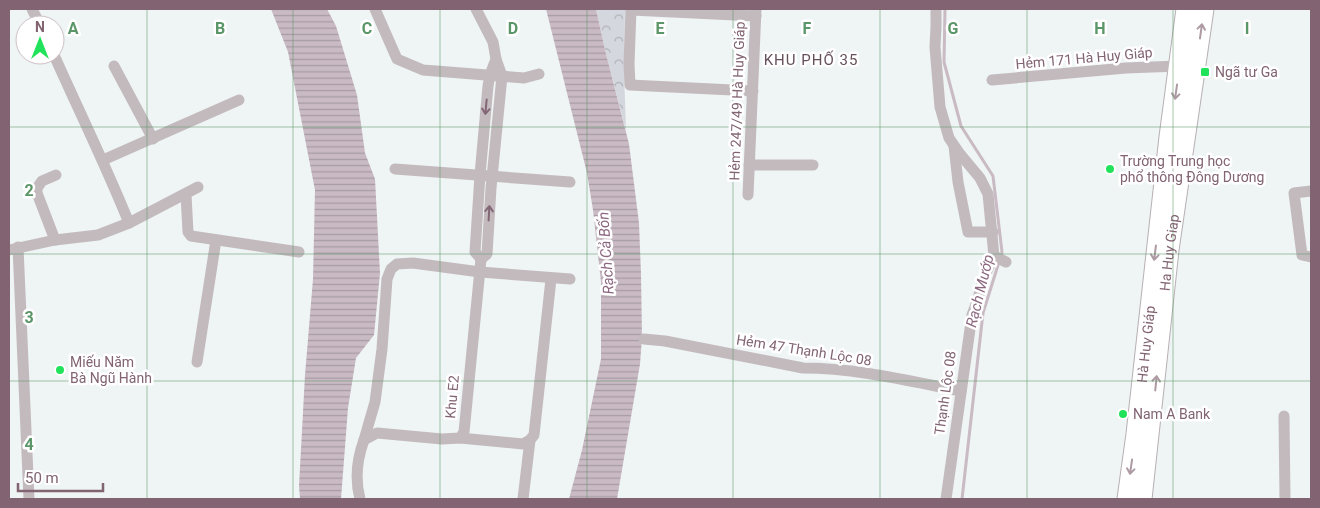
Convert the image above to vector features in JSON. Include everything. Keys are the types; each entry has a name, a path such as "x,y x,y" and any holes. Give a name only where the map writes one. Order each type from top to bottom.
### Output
{"main road":[{"name":"Hà Huy Giáp","path":"1127,499 1143,433 1153,270 1186,9"},
{"name":"Ha Huy Giap","path":"1142,499 1143,433 1204,9"}],"street":[{"path":"375,9 397,59 423,70 524,78 539,74"},
{"path":"476,9 493,42 502,76 492,176 487,254 481,259 476,252 480,175 490,75 496,59"},
{"name":"Thạnh Lộc 08","path":"936,9 935,47 940,107 949,138 980,178 988,194 992,232 999,259 982,282 972,315 946,499"},
{"path":"753,91 630,84 631,10 756,12"},
{"name":"Hẻm 247/49 Hà Huy Giáp","path":"748,195 756,12"},
{"path":"58,65 103,160 129,222"},
{"path":"114,66 153,139"},
{"name":"Hẻm 171 Hà Huy Giáp","path":"992,80 1126,68 1179,66"},
{"path":"103,160 239,100"},
{"path":"954,144 958,182 968,232 992,232"},
{"path":"749,165 813,165"},
{"path":"395,169 570,182"},
{"path":"55,240 37,193 37,188 42,181 56,175"},
{"path":"29,499 13,249 55,240 98,236 186,195 198,187"},
{"path":"1311,191 1294,193 1302,255 1311,257"},
{"path":"186,195 188,232 191,236 299,252"},
{"path":"197,362 216,240"},
{"name":"Khu E2","path":"364,440 377,434 442,439 460,438 464,432 481,259"},
{"path":"360,499 357,482 358,454 375,402 382,349 387,278 391,269 397,264 413,263 480,272 570,279"},
{"path":"460,438 523,444 534,435 551,278"},
{"name":"Hẻm 47 Thạnh Lộc 08","path":"644,339 665,341 803,368 825,368 858,372 961,391"},
{"path":"1284,416 1285,499"},
{"path":"523,499 530,440"}],"green space":[{"path":"596,9 625,9 626,131 605,50"}],"water":[{"path":"271,9 327,9 336,26 357,95 365,153 375,179 380,273 374,335 356,358 348,408 341,499 300,499 299,486 305,375 313,279 315,190 288,52"},
{"name":"Rạch Cả Bốn","path":"546,9 596,9 629,144 639,223 642,338 640,364 617,499 569,499 582,450 601,359 601,282 587,173"}],"waterway":[{"name":"Rạch Mướp","path":"945,9 944,62 961,126 993,176 1001,256"},
{"name":"Rạch Mướp","path":"962,499 983,313 999,262"}],"place":[{"name":"Ngã tư Ga","path":"1205,72"},
{"name":"Trường Trung học phổ thông Đông Dương","path":"1110,169"},
{"name":"Miếu Năm Bà Ngũ Hành","path":"60,370"},
{"name":"Nam A Bank","path":"1123,414"}],"district":[{"name":"KHU PHỐ 35","path":"811,60"}]}
